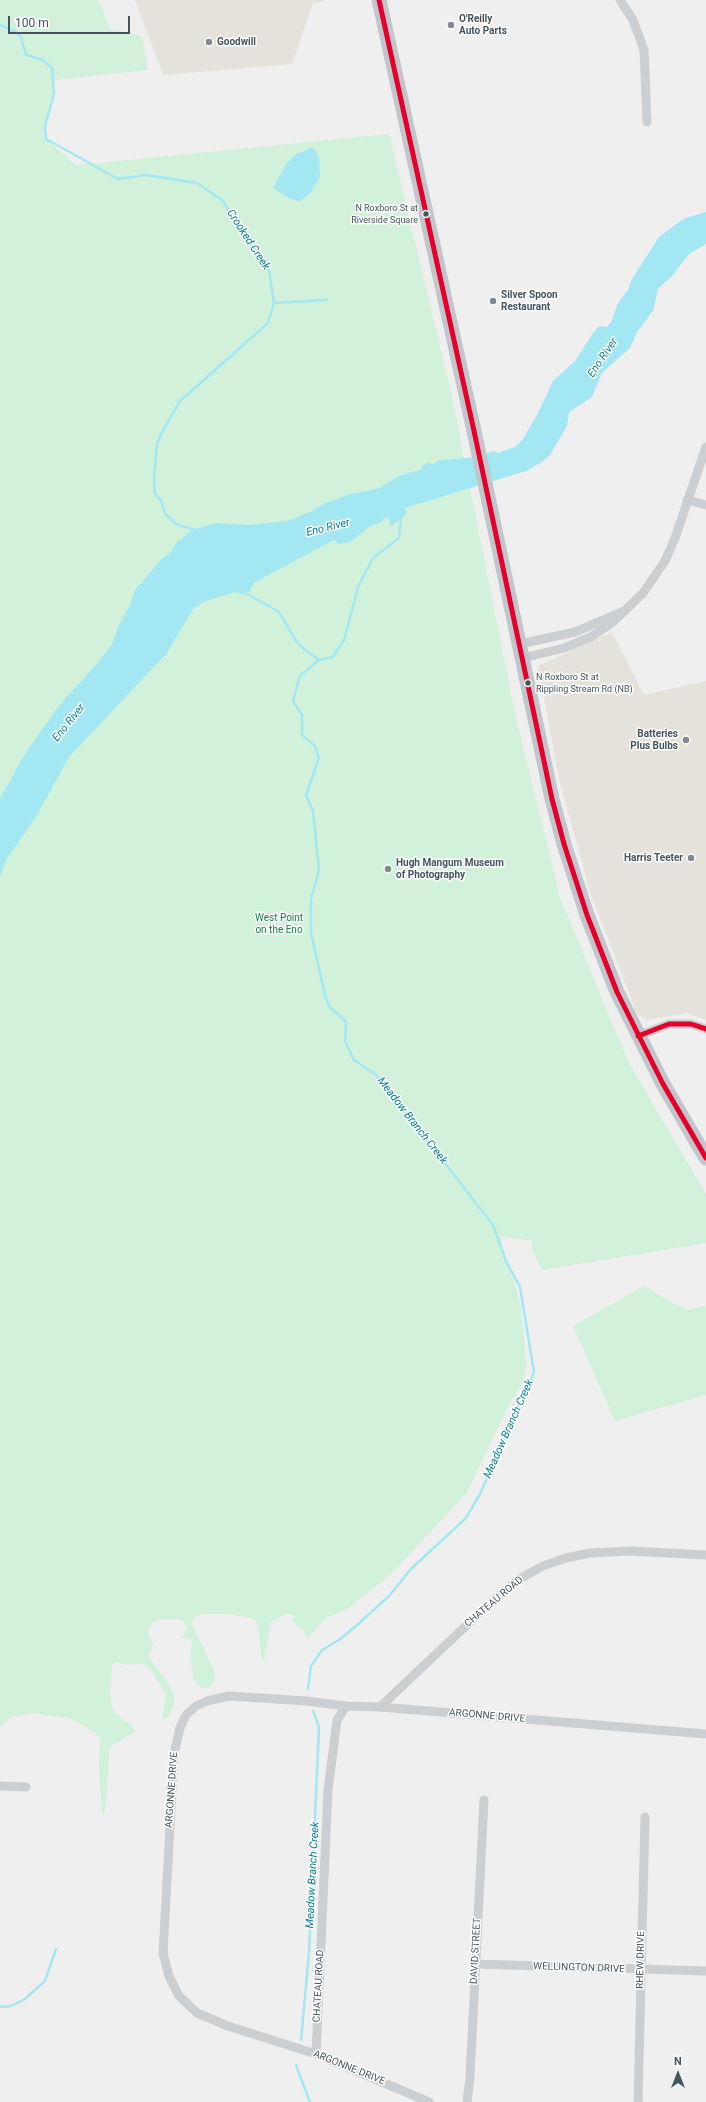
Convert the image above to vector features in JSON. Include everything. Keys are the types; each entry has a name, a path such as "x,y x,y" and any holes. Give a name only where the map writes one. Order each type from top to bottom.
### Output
{"highway":[{"path":"379,0 474,430 550,792 564,844 602,954 638,1036 706,1158"}],"street":[{"path":"620,0 633,20 644,50 647,122"},
{"path":"521,651 580,642 604,629 652,582 665,561 675,538 706,447"},
{"path":"687,500 706,505"},
{"path":"521,651 575,632 623,612"},
{"path":"638,1036 669,1024 684,1023 706,1029"},
{"name":"CHATEAU ROAD","path":"380,1707 488,1605 519,1579 543,1566 590,1553 631,1551 706,1555"},
{"name":"ARGONNE DRIVE","path":"429,2102 316,2054 228,2026 197,2013 179,1996 169,1976 163,1953 174,1754 183,1721 191,1710 207,1700 229,1696 706,1734"},
{"name":"CHATEAU ROAD","path":"316,2054 328,1790 337,1720 346,1706"},
{"path":"0,1786 26,1787"},
{"name":"DAVID STREET","path":"467,2102 484,1800"},
{"name":"RHEW DRIVE","path":"638,2102 644,1817"},
{"name":"WELLINGTON DRIVE","path":"475,1964 706,1971"}],"shaded area":[{"path":"135,0 327,0 313,3 292,64 163,75"},
{"path":"612,632 644,695 706,681 706,1020 687,1013 648,1020 637,1014 590,892 560,783 538,666"}],"green space":[{"name":"West Point on the Eno","path":"0,0 99,0 110,29 142,36 148,70 55,80 44,137 76,165 389,134 451,392 516,718 560,897 629,1063 706,1194 706,1243 542,1270 532,1250 532,1241 501,1236 502,1248 510,1266 521,1307 527,1368 522,1384 511,1401 466,1494 391,1574 349,1608 326,1618 307,1639 305,1632 293,1622 293,1615 287,1613 271,1622 264,1662 261,1656 258,1627 255,1619 229,1614 202,1614 194,1618 192,1624 215,1672 214,1683 206,1689 199,1686 194,1679 190,1657 192,1644 190,1639 182,1638 187,1628 184,1622 178,1619 161,1619 152,1623 148,1632 153,1644 149,1655 152,1662 169,1684 174,1695 174,1705 169,1716 164,1720 162,1717 166,1697 163,1689 149,1667 141,1664 125,1665 117,1662 112,1664 110,1697 112,1706 115,1713 134,1727 135,1732 109,1748 105,1812 102,1815 99,1771 100,1740 97,1734 70,1718 34,1713 10,1717 5,1724 0,1726"},
{"path":"644,1286 686,1310 706,1306 706,1395 615,1421 573,1326"}],"water":[{"path":"312,148 316,151 319,158 320,177 311,192 300,202 285,196 273,188 287,163 295,155"},
{"name":"Eno River","path":"706,212 706,244 689,254 672,276 658,289 653,311 637,332 630,348 602,373 592,397 569,412 567,426 550,455 542,462 526,471 405,508 406,515 391,526 388,517 384,518 383,521 369,527 350,542 339,544 334,540 255,582 249,592 239,591 205,601 193,609 167,653 69,757 37,815 6,860 0,877 0,799 23,757 61,703 97,664 112,644 119,625 130,605 135,590 161,560 172,551 176,543 192,530 216,523 249,525 288,521 312,511 326,503 350,494 377,489 401,475 421,470 422,466 429,462 433,465 439,460 468,458 494,451 498,453 515,447 523,439 538,413 553,381 575,361 595,330 600,326 607,327 612,320 618,303 628,290 632,279 659,237 683,219"}],"waterway":[{"name":"Crooked Creek","path":"0,25 16,32 21,37 26,55 43,60 52,68 54,94 45,126 46,139 118,179 146,175 197,183 223,201 240,229 269,270 274,303 268,323 180,401 157,444 154,476 155,494 161,500 165,514 176,524 195,530"},
{"path":"274,303 327,300"},
{"name":"Meadow Branch Creek","path":"308,1689 311,1666 322,1650 339,1640 389,1596 411,1569 466,1518 480,1494 534,1372 520,1287 506,1261 493,1225 376,1075 354,1060 345,1041 346,1022 329,1006 325,995 311,933 311,899 319,870 313,811 306,795 319,758 315,746 302,735 302,715 293,701 300,676 319,660 333,657 344,640 358,587 373,558 399,538 401,517"},
{"path":"234,590 249,595 279,612 296,641 319,660"},
{"name":"Meadow Branch Creek","path":"301,2040 309,1953 319,1727 313,1711"},
{"path":"0,2007 11,2006 25,1999 45,1981 56,1949"},
{"name":"Meadow Branch Creek","path":"296,2065 310,2102"}],"transit line":[{"path":"379,0 474,431 552,799 564,844 587,915 617,992 663,1084 706,1158"},
{"path":"638,1036 669,1024 691,1024 706,1029"}],"place":[{"name":"O'Reilly Auto Parts","path":"451,25"},
{"name":"Goodwill","path":"209,42"},
{"name":"N Roxboro St at Riverside Square","path":"426,214"},
{"name":"Silver Spoon Restaurant","path":"493,301"},
{"name":"N Roxboro St at Rippling Stream Rd (NB)","path":"528,683"},
{"name":"Batteries Plus Bulbs","path":"686,740"},
{"name":"Harris Teeter","path":"691,858"},
{"name":"Hugh Mangum Museum of Photography","path":"388,869"}]}
